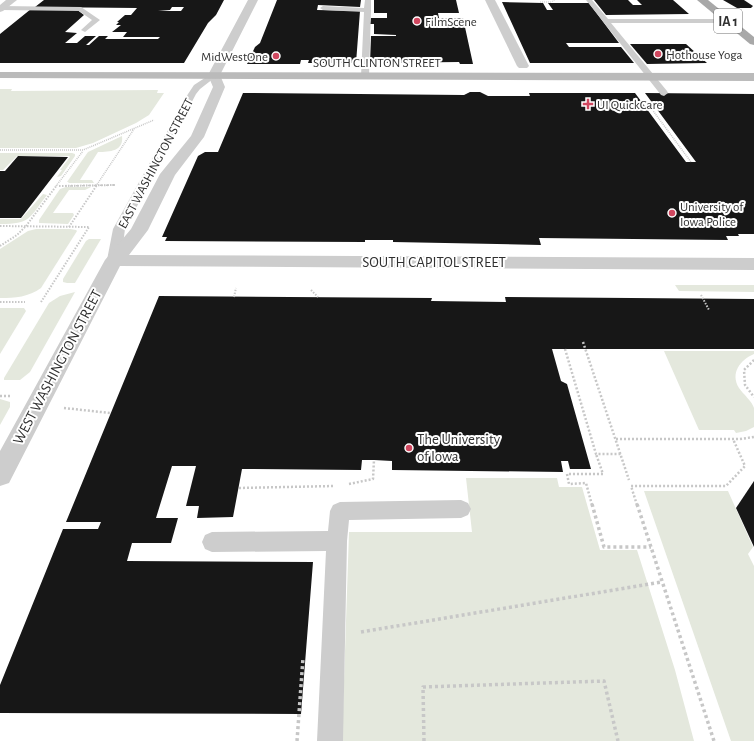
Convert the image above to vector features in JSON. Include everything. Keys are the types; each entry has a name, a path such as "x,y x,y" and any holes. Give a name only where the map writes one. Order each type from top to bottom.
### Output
{"main road":[{"name":"IA 1","path":"702,0 754,42"},
{"name":"SOUTH CLINTON STREET","path":"0,75 754,77"}],"street":[{"path":"0,8 12,0"},
{"name":"EAST WASHINGTON STREET","path":"114,260 135,235 168,174 197,137 220,87 214,75 253,0"},
{"path":"490,0 522,66"},
{"name":"SOUTH CAPITOL STREET","path":"114,260 754,264"},
{"name":"WEST WASHINGTON STREET","path":"0,475 114,260"}],"lane":[{"path":"365,76 368,0"},
{"path":"589,0 664,93"},
{"path":"0,8 81,9 96,20 85,30"},
{"path":"323,8 368,10"},
{"path":"609,26 728,21"},
{"name":"EAST WASHINGTON STREET","path":"114,260 119,229 192,94 197,87 214,75"},
{"path":"330,741 337,541 340,511 461,509"},
{"path":"212,542 337,541"}],"path":[{"path":"540,2 551,2 556,0"},
{"path":"650,107 691,162"},
{"path":"0,150 83,150 154,120"},
{"path":"69,227 134,128"},
{"path":"0,246 17,235 26,226 58,186 83,150"},
{"path":"58,186 115,185"},
{"path":"0,226 89,227 41,302"},
{"path":"234,297 236,288"},
{"path":"311,290 318,298"},
{"path":"701,295 709,310"},
{"path":"0,302 25,302"},
{"path":"583,342 629,480"},
{"path":"566,349 603,474 568,474 569,484 586,483 604,547 651,547"},
{"path":"754,360 744,370 745,385 754,397"},
{"path":"66,410 110,413"},
{"path":"616,439 732,439 754,437"},
{"path":"714,741 631,486 726,486 745,466 732,439"},
{"path":"596,454 621,454"},
{"path":"239,488 335,486"},
{"path":"354,634 662,582"},
{"path":"424,741 422,687 604,681 618,741"}],"shaded area":[{"path":"0,89 12,89 11,91 158,90 157,93 164,93 149,115 136,123 93,143 76,148 0,148"},
{"path":"122,136 121,145 115,150 98,152 80,180 92,180 94,183 67,182 88,152"},
{"path":"0,153 72,153 75,154 75,156 61,176 57,177 62,170 60,170 70,157 69,156 17,156 3,170 0,170"},
{"path":"66,187 91,187 85,190 69,190 53,213 73,213 74,215 68,224 39,223 39,220 60,189"},
{"path":"43,194 47,195 32,214 24,221 10,224 0,224 0,219 21,219"},
{"path":"36,229 70,229 77,231 41,288 22,296 0,298 0,249 28,231"},
{"path":"89,239 101,239 75,283 63,282 63,279 86,241"},
{"path":"675,285 754,285 754,292 679,291"},
{"path":"75,292 30,372 20,380 4,380 49,303 60,296"},
{"path":"0,308 24,308 26,311 0,354"},
{"path":"664,351 754,351 754,354 744,360 738,368 736,372 736,382 754,408 754,427 746,431 736,433 734,430 699,430"},
{"path":"0,399 10,402 10,407 0,425"},
{"path":"466,478 557,478 559,487 582,487 600,550 637,550 675,670 694,741 342,741 349,532 472,532"},
{"path":"644,491 728,491 753,547 748,554 754,566 754,741 731,741"}],"building":[{"path":"44,0 224,0 216,15 208,23 184,63 0,63 0,34 31,9 76,9 84,15 65,32 77,33 65,43 77,43 85,36 96,36 86,45 89,45 99,36 108,36 105,39 158,39 160,37 123,37 127,32 112,32 121,25 116,25 119,22 117,22 125,15 131,15 137,8 35,7","holes":["172,7 184,7 181,11 158,11 170,10"]},
{"path":"277,0 361,0 360,7 318,5 317,10 360,11 356,63 308,63 309,60 301,60 300,64 247,64 255,47 260,43"},
{"path":"374,0 456,0 459,13 438,13 439,18 463,18 473,64 460,64 459,62 370,63 371,36 396,36 374,34 374,24 370,24 371,18 387,18 387,13 374,13"},
{"path":"594,0 628,0 633,5 642,5 637,0 673,0 689,14 606,15"},
{"path":"723,0 744,0 753,6 751,8 737,8"},
{"path":"502,2 543,3 547,10 553,10 548,3 589,3 619,43 566,43 569,47 621,47 634,63 530,63"},
{"name":"Hothouse Yoga","path":"630,44 686,44 707,63 647,64"},
{"path":"470,92 480,92 488,96 530,96 529,93 635,93 686,162 696,162 645,93 754,94 754,234 726,236 728,240 539,238 541,245 393,242 393,240 365,240 365,242 165,241 167,237 162,237 198,156 205,152 218,152 243,93 464,95"},
{"path":"18,156 68,157 21,218 0,218 0,171 5,171"},
{"path":"159,296 432,298 431,301 506,302 505,297 754,299 754,349 552,349 561,381 567,384 591,469 570,469 568,461 561,461 563,472 392,470 392,461 362,460 361,470 242,469 233,517 197,518 199,506 186,506 196,466 172,466 156,518 178,518 171,543 132,543 127,561 313,562 301,714 0,713 0,685 63,529 98,529 101,522 66,522"},
{"path":"754,481 754,547 736,508"}],"place":[{"name":"FilmScene","path":"417,21"},
{"name":"Hothouse Yoga","path":"658,54"},
{"name":"MidWestOne","path":"276,56"},
{"name":"UI QuickCare","path":"588,104"},
{"name":"University of Iowa Police","path":"672,213"},
{"name":"The University of Iowa","path":"409,448"}]}
